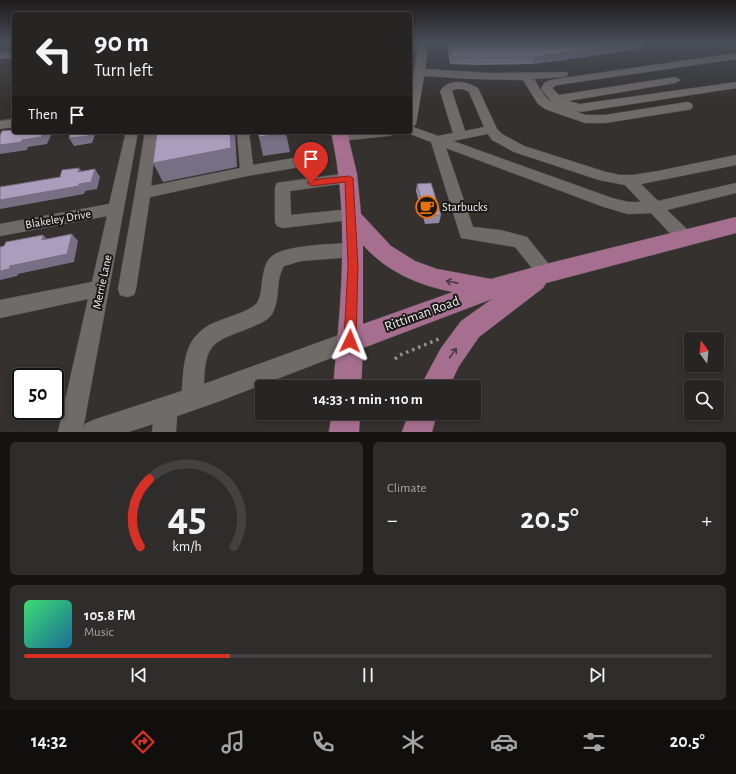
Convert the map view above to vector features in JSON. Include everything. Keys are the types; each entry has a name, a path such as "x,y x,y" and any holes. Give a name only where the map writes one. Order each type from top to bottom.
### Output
{"main road":[{"path":"340,134 349,178 352,215 350,341 347,380"},
{"path":"352,215 367,237 391,258 406,268 436,278 491,289"},
{"name":"Rittiman Road","path":"350,341 491,289 546,273 736,225"},
{"path":"438,380 450,357 470,329 546,273"},
{"path":"344,432 345,420"},
{"path":"417,432 421,420"}],"street":[{"path":"413,91 419,72 417,63"},
{"path":"419,72 479,76 482,83 505,83 504,77 573,73 637,63"},
{"path":"684,63 554,82 548,85 547,90 556,99 568,107 580,108 736,84"},
{"path":"656,67 693,91"},
{"path":"526,76 542,101 549,106 585,119 605,120 687,106"},
{"path":"556,99 676,80"},
{"path":"460,136 446,91 452,86 465,86 474,90 491,130 504,141 519,149 604,177 629,180 658,176 736,160"},
{"path":"0,125 12,123"},
{"path":"437,140 491,130"},
{"path":"412,131 609,203 628,208 655,207 736,188"},
{"name":"Merrie Lane","path":"70,432 132,134"},
{"path":"127,289 152,134"},
{"path":"243,134 247,171"},
{"path":"437,140 467,233 500,237 521,242 546,273"},
{"path":"464,150 504,141"},
{"path":"143,192 247,171 294,164"},
{"path":"349,178 282,187 283,222 352,215"},
{"path":"629,180 685,238"},
{"name":"Blakeley Drive","path":"0,230 117,208"},
{"path":"193,399 198,351 203,341 210,334 255,316 264,310 267,304 273,270 277,262 283,258 300,255 352,250"},
{"path":"0,309 100,288"},
{"name":"Rittiman Road","path":"92,432 193,399 350,341"},
{"path":"164,432 166,408"}],"path":[{"path":"395,359 400,355 445,337"}],"building":[{"path":"12,130 12,134 43,134 41,137 0,145 0,135 2,131"},
{"path":"70,134 88,134 88,136 69,138"},
{"path":"157,134 230,134 231,148 153,163"},
{"path":"258,134 279,134 259,137"},
{"path":"79,168 78,172 95,169 91,182 79,184 79,186 0,200 0,187 60,177 62,170"},
{"path":"431,183 441,215 426,216 417,184"},
{"path":"72,234 67,254 10,266 9,269 0,271 0,247 4,246 6,242 43,235 42,240"}],"place":[{"name":"Starbucks","path":"427,207"}],"route":[{"path":"311,183 349,178 352,215 353,266 350,341"}]}
